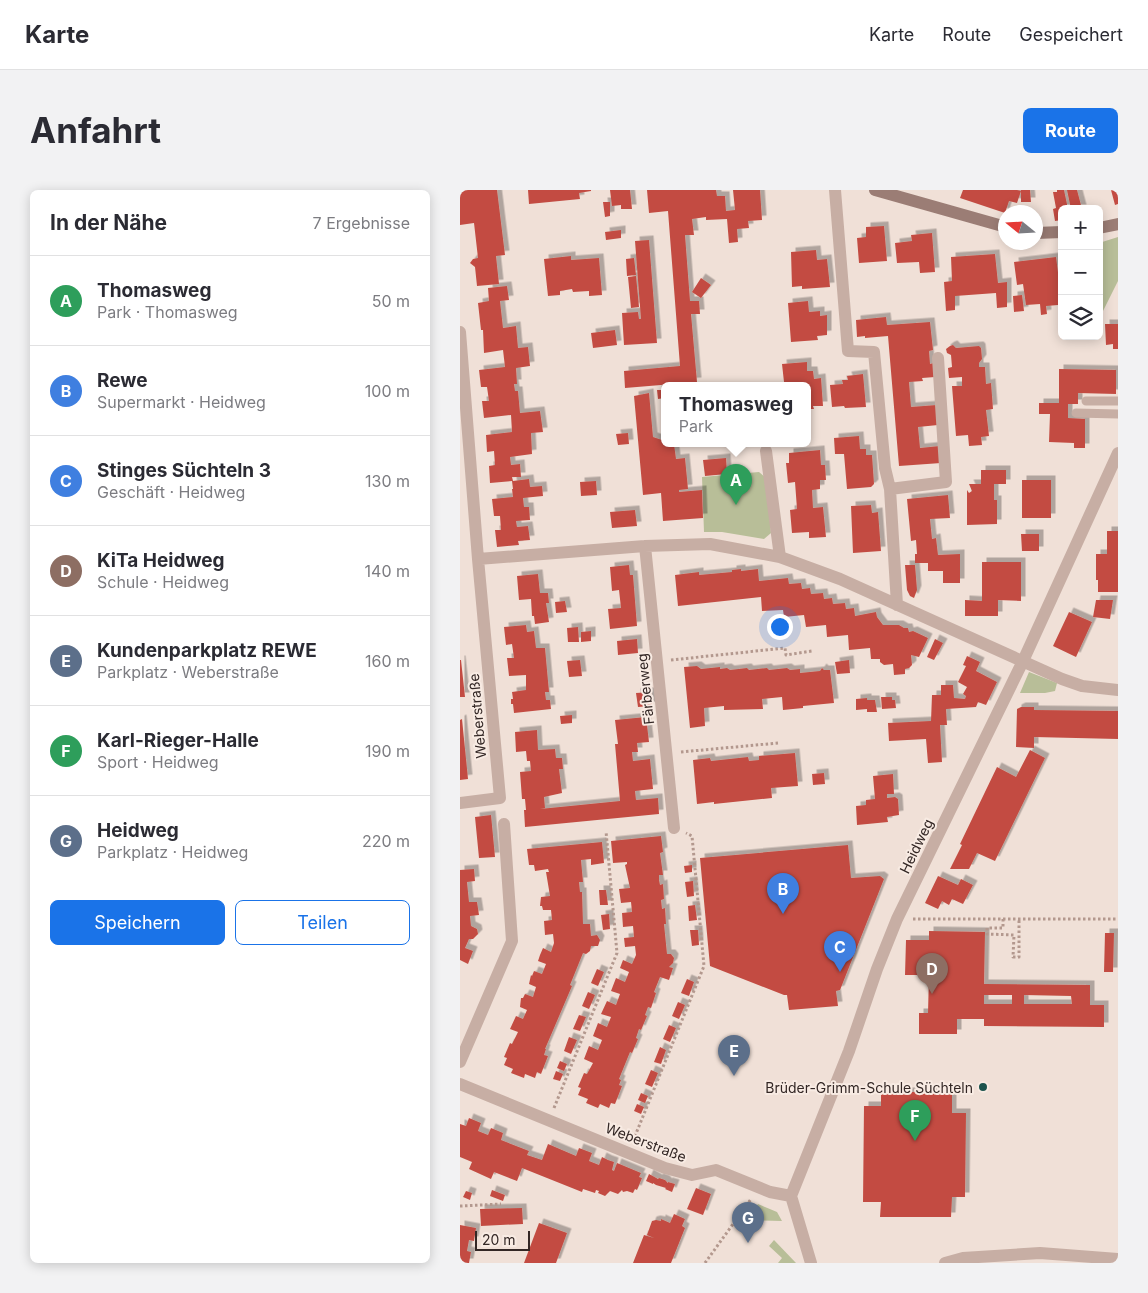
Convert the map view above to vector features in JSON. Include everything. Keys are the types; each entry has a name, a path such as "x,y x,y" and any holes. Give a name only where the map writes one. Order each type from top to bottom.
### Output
{"main road":[{"path":"876,190 998,225"},
{"path":"1103,227 1118,224"},
{"path":"1043,233 1058,232"}],"street":[{"path":"835,190 848,351 874,352 885,468 890,489 898,605"},
{"name":"Weberstraße","path":"460,332 500,798 460,803"},
{"path":"890,489 946,482 938,358"},
{"path":"766,451 780,557"},
{"name":"Heidweg","path":"791,1196 897,919 1023,661 1118,453"},
{"path":"478,559 645,546 710,544 780,557 840,579 1062,679 1082,686 1118,690"},
{"name":"Färberweg","path":"645,546 668,753 674,828"},
{"path":"460,1062 512,941 504,824"},
{"name":"Weberstraße","path":"460,1084 665,1168 692,1175 716,1170 759,1188 791,1196"},
{"path":"791,1196 811,1263"},
{"path":"945,1263 963,1258 1040,1253 1116,1260"}],"lane":[{"path":"1086,401 1118,400"},
{"path":"1076,413 1118,414"}],"path":[{"path":"658,661 785,648 786,655 812,651"},
{"path":"668,753 778,743"},
{"path":"628,1153 704,966 692,836 674,828"},
{"path":"549,1120 617,953 606,831"},
{"path":"897,919 1118,919"},
{"path":"1003,919 1003,928 987,928 986,934 1014,935 1013,957 1019,957 1018,919"},
{"path":"705,1263 759,1188"},
{"path":"460,1206 501,1204"}],"green space":[{"path":"1118,237 1118,281 1103,311 1103,250 1103,242"},
{"path":"759,472 766,478 771,533 764,539 722,532 704,532 702,477"},
{"path":"1029,672 1057,683 1055,691 1020,693"},
{"path":"758,1204 777,1212 782,1221 746,1220"},
{"path":"774,1240 796,1263 778,1263 782,1258 769,1246"}],"building":[{"path":"460,190 497,190 505,255 496,256 499,284 477,286 475,267 470,263 473,259 478,258 474,223 460,225"},
{"path":"528,190 591,191 579,193 580,199 529,204"},
{"path":"610,190 630,190 632,209 621,209 621,205 612,206"},
{"path":"647,190 716,190 717,196 725,196 726,211 735,210 733,190 760,190 762,220 748,221 749,228 737,229 738,242 729,243 727,219 706,220 706,217 692,219 694,235 685,235 690,301 699,301 700,314 691,314 697,382 661,382 661,385 625,388 624,371 680,366 668,211 649,213"},
{"path":"963,190 1021,191 1017,203 1009,201 1008,205 998,205 998,211 960,198"},
{"path":"1021,190 1030,190 1031,202 1021,202"},
{"path":"1057,190 1064,190 1067,205 1058,205 1058,221 1055,221 1053,209 1056,208 1053,192 1057,192"},
{"path":"1067,190 1077,190 1081,205 1070,205"},
{"path":"1111,190 1118,190 1118,204 1115,205"},
{"path":"603,202 610,202 610,216 605,217"},
{"path":"884,226 887,261 859,263 857,238 866,237 866,227"},
{"path":"621,230 621,238 606,240 605,232"},
{"path":"932,233 935,272 920,273 919,262 897,263 895,243 912,241 911,235"},
{"path":"649,240 657,343 624,345 622,313 638,312 639,319 641,319 635,241"},
{"path":"816,250 817,260 827,259 830,287 802,289 802,286 792,287 791,252"},
{"path":"995,254 998,283 1007,282 1007,307 997,308 996,293 955,296 955,310 946,311 944,282 952,281 951,257"},
{"path":"571,256 571,260 599,258 602,295 589,296 589,291 573,292 572,289 560,291 560,295 548,296 544,259"},
{"path":"1056,257 1058,305 1046,306 1047,314 1041,315 1040,304 1026,305 1023,284 1017,285 1014,262"},
{"path":"634,258 636,275 627,276 626,259"},
{"path":"636,276 639,307 631,308 628,277"},
{"path":"701,278 711,285 701,298 692,292"},
{"path":"507,286 509,300 500,301 503,328 516,326 518,348 528,347 530,366 516,368 517,384 514,384 515,391 518,391 520,413 540,411 543,432 531,433 532,454 510,457 511,465 520,464 521,477 512,477 513,481 529,479 530,487 542,486 543,496 523,498 524,507 529,507 530,520 516,521 517,527 528,526 530,540 518,541 519,545 497,547 495,530 501,530 500,516 494,516 492,499 513,497 513,489 512,481 490,483 489,466 495,465 494,451 487,452 486,435 512,432 511,415 484,418 482,401 489,401 487,387 481,387 479,370 505,367 503,350 484,353 483,330 481,330 478,303 489,301 488,288"},
{"path":"1022,295 1024,311 1014,312 1013,296"},
{"path":"808,301 809,312 820,311 820,316 827,315 827,335 817,336 818,340 791,342 788,303"},
{"path":"886,317 887,325 930,322 933,350 929,351 930,364 934,363 935,377 922,378 923,381 909,382 911,407 937,405 938,425 918,427 920,448 940,446 941,463 899,466 888,336 857,337 856,320"},
{"path":"1105,324 1118,324 1118,349 1113,349 1113,344 1106,345"},
{"path":"615,330 617,345 593,348 591,333"},
{"path":"953,345 956,348 979,346 981,348 982,359 979,367 985,367 986,384 991,383 993,409 986,410 989,436 981,437 982,445 969,446 968,435 956,436 952,386 962,386 962,377 949,378 948,368 952,367 951,355 947,353 946,349"},
{"path":"807,362 807,371 813,371 814,379 821,378 823,406 813,406 814,409 811,409 811,382 784,382 782,364"},
{"path":"1059,369 1116,370 1116,394 1078,393 1078,404 1068,404 1068,418 1085,419 1085,448 1074,448 1074,443 1049,442 1050,414 1039,414 1039,403 1059,403"},
{"path":"863,374 866,407 832,407 830,385 843,384 842,380 848,380 847,376"},
{"path":"657,390 661,390 661,399 658,399"},
{"path":"649,393 653,437 661,440 661,447 674,447 676,459 685,458 688,489 679,490 679,492 702,490 703,518 663,521 661,493 643,495 634,396"},
{"path":"628,433 629,444 618,445 616,434"},
{"path":"859,436 860,449 866,449 866,455 872,455 874,484 871,487 847,489 844,454 835,454 834,438"},
{"path":"820,450 821,465 825,465 826,480 820,480 820,489 812,490 813,508 823,507 826,537 809,538 809,532 792,533 790,510 797,509 795,482 788,483 786,463 789,463 789,453"},
{"path":"726,458 727,474 705,476 703,460"},
{"path":"981,470 1006,470 1006,484 994,484 994,500 997,500 997,524 967,525 967,490 969,493 972,491 969,484 981,484"},
{"path":"1022,480 1051,480 1051,518 1022,518"},
{"path":"596,481 597,495 581,496 580,482"},
{"path":"948,495 950,518 930,519 932,539 936,538 938,555 960,554 960,583 943,583 943,571 928,571 928,563 915,563 915,554 917,554 916,540 911,541 907,499"},
{"path":"871,505 872,513 878,512 881,551 853,553 851,506"},
{"path":"635,510 637,526 612,528 610,512"},
{"path":"1107,531 1118,531 1118,592 1098,592 1096,554 1107,554"},
{"path":"1021,534 1039,534 1039,551 1022,551"},
{"path":"982,562 1021,562 1021,601 998,600 998,616 965,616 965,600 982,601"},
{"path":"629,565 630,575 633,575 637,626 610,629 608,609 621,608 619,590 612,591 610,567"},
{"path":"905,565 915,565 917,590 914,598 910,596 907,590"},
{"path":"741,569 741,571 758,569 759,581 788,578 789,584 801,583 802,589 810,588 811,594 823,593 824,599 832,598 833,604 845,603 846,609 854,608 855,616 876,612 883,625 899,625 908,628 909,632 913,631 928,638 919,657 911,655 912,665 905,669 905,674 894,675 893,664 884,665 880,662 880,659 871,659 870,648 849,650 848,635 827,637 826,625 806,627 804,615 784,617 783,610 762,611 761,597 678,606 675,575 699,572 699,575 732,572 732,570"},
{"path":"538,574 540,593 548,593 549,603 546,603 549,622 535,624 534,616 532,616 531,599 519,600 517,576"},
{"path":"1096,600 1113,600 1110,619 1093,617"},
{"path":"565,601 567,612 556,613 555,602"},
{"path":"1069,612 1092,622 1076,657 1053,646"},
{"path":"526,625 527,632 534,631 536,648 545,648 549,692 545,692 546,700 550,700 551,709 514,713 513,704 511,704 511,699 513,699 512,692 526,690 526,675 509,676 507,658 514,658 512,644 506,645 504,627"},
{"path":"578,627 579,642 568,642 567,628"},
{"path":"591,631 591,641 581,642 581,632"},
{"path":"637,639 638,653 618,655 617,641"},
{"path":"935,639 943,643 934,660 927,657"},
{"path":"967,656 980,662 976,671 997,682 986,705 978,702 976,707 946,709 947,725 940,725 942,762 928,763 926,739 889,741 888,723 931,721 932,695 941,695 941,685 953,685 954,698 965,699 966,696 963,694 967,687 958,682 966,666 963,665"},
{"path":"461,660 465,697 460,697"},
{"path":"580,660 582,676 569,677 567,661"},
{"path":"849,660 850,673 837,674 835,662"},
{"path":"697,666 701,669 720,667 720,669 727,668 730,670 787,668 790,670 800,669 800,673 820,671 822,668 830,670 834,703 783,710 782,697 762,699 763,709 724,710 724,706 704,708 705,726 690,728 684,667"},
{"path":"651,692 652,706 638,707 636,693"},
{"path":"881,697 892,697 892,700 895,700 896,708 882,709"},
{"path":"867,698 867,700 875,700 877,712 867,712 867,709 856,710 856,699"},
{"path":"1021,707 1034,707 1034,710 1118,711 1118,739 1034,737 1034,748 1016,747 1017,709"},
{"path":"572,715 572,723 561,724 560,716"},
{"path":"646,717 649,742 637,743 638,752 632,752 633,761 650,759 653,789 635,791 636,800 658,798 659,814 525,827 525,799 522,799 520,772 531,771 530,761 527,761 526,751 516,752 515,732 537,730 538,750 555,749 556,758 562,758 563,769 559,769 562,793 544,797 545,808 540,809 620,801 615,744 618,744 615,720"},
{"path":"462,719 468,779 460,780 460,720"},
{"path":"1030,750 1045,758 995,861 977,853 969,869 950,869 997,767 1016,777"},
{"path":"795,753 798,786 771,788 772,798 697,804 693,760 710,758 711,761 748,757 749,761 759,760 759,756"},
{"path":"824,773 825,784 813,785 812,774"},
{"path":"893,774 894,794 887,794 887,798 895,797 898,799 899,815 887,817 888,822 857,825 856,806 866,805 866,800 875,799 873,776"},
{"path":"491,815 495,857 479,858 475,817"},
{"path":"661,836 663,852 660,853 663,875 659,875 659,880 660,885 663,884 664,899 661,900 662,909 665,908 666,924 664,924 667,954 671,954 674,958 673,963 669,967 673,968 669,980 660,977 654,992 656,993 651,1008 648,1007 645,1015 647,1016 636,1038 638,1039 632,1053 630,1052 619,1079 621,1080 619,1085 622,1086 615,1104 611,1103 609,1108 600,1104 598,1108 586,1103 588,1099 578,1095 581,1088 578,1087 584,1073 587,1074 593,1063 584,1059 589,1046 598,1050 602,1040 593,1036 598,1023 607,1027 611,1017 601,1014 607,1001 616,1005 620,994 611,991 616,978 625,982 629,972 620,968 623,960 632,964 636,955 635,946 625,947 624,938 634,937 633,926 623,927 622,913 632,912 631,902 621,903 619,889 630,888 625,865 627,862 613,863 611,841"},
{"path":"602,842 604,863 591,865 591,859 581,860 583,882 579,882 580,892 582,892 583,924 590,924 591,936 597,935 600,940 598,946 591,946 590,951 586,954 583,953 570,985 572,986 545,1049 544,1055 548,1056 541,1074 537,1072 535,1078 525,1074 524,1078 511,1073 513,1069 504,1065 507,1058 504,1057 510,1043 512,1044 518,1032 510,1029 516,1016 523,1019 527,1010 520,1007 521,998 525,994 533,997 536,987 529,984 534,971 542,974 546,964 538,961 543,948 551,952 554,943 553,934 545,935 544,921 552,920 551,910 543,910 542,906 540,906 541,897 550,896 546,872 549,872 548,869 535,871 534,865 529,865 527,849"},
{"path":"848,845 851,878 880,876 884,879 840,990 836,991 838,1006 789,1010 787,995 710,966 700,858"},
{"path":"692,865 692,872 685,873 684,866"},
{"path":"474,869 475,881 467,882 469,902 477,902 479,915 470,916 471,926 477,929 478,934 473,939 469,939 465,948 473,951 468,964 460,960 460,870"},
{"path":"938,876 958,885 961,879 973,885 963,904 952,899 949,905 942,901 938,909 925,903"},
{"path":"693,881 694,896 687,897 685,882"},
{"path":"599,890 606,890 608,905 600,905"},
{"path":"695,905 697,920 689,921 688,906"},
{"path":"609,914 610,929 603,930 601,915"},
{"path":"690,930 698,930 699,945 692,946"},
{"path":"929,931 985,932 984,984 1090,985 1090,1005 1104,1005 1104,1027 984,1026 984,1019 957,1019 957,1034 919,1034 919,1013 928,1013 929,975 905,975 906,940 929,940","holes":["984,995 1012,995 1012,1004 984,1004","1024,995 1071,996 1072,1004 1024,1004"]},
{"path":"1105,933 1114,933 1113,972 1104,972"},
{"path":"597,969 604,972 598,986 591,983"},
{"path":"687,979 694,982 689,996 681,993"},
{"path":"588,992 595,995 589,1009 582,1006"},
{"path":"678,1002 685,1005 679,1019 672,1016"},
{"path":"579,1015 586,1017 580,1031 573,1029"},
{"path":"669,1025 676,1028 670,1042 663,1039"},
{"path":"569,1037 577,1040 571,1054 564,1051"},
{"path":"660,1047 666,1050 661,1064 654,1062"},
{"path":"560,1061 567,1064 564,1071 557,1068"},
{"path":"651,1070 658,1073 652,1087 645,1084"},
{"path":"556,1071 563,1074 560,1081 553,1079"},
{"path":"881,1092 952,1092 952,1113 966,1113 965,1197 952,1197 951,1217 880,1217 881,1202 863,1202 864,1106 881,1106"},
{"path":"641,1093 648,1096 645,1103 638,1100"},
{"path":"637,1104 644,1107 641,1114 634,1111"},
{"path":"469,1118 481,1123 478,1131 488,1135 491,1128 503,1133 501,1140 529,1151 527,1155 542,1160 548,1144 576,1156 579,1148 592,1153 589,1161 599,1165 602,1157 614,1162 612,1170 614,1171 617,1163 641,1173 639,1177 642,1178 637,1190 635,1189 633,1193 623,1192 622,1190 618,1194 610,1191 605,1196 596,1190 595,1193 583,1189 582,1192 522,1168 517,1181 494,1172 491,1179 469,1169 472,1162 460,1157 460,1124 466,1126"},
{"path":"649,1174 668,1183 675,1184 672,1192 646,1181"},
{"path":"696,1188 711,1194 703,1215 687,1209"},
{"path":"492,1190 505,1195 503,1201 490,1196"},
{"path":"466,1191 472,1193 470,1200 463,1197"},
{"path":"522,1208 523,1224 481,1226 480,1209"},
{"path":"674,1214 685,1219 682,1226 685,1228 671,1263 633,1263 644,1235 654,1238 647,1235 652,1221 661,1221 661,1219 670,1223"},
{"path":"539,1223 567,1233 556,1263 524,1263"},
{"path":"460,1225 476,1228 474,1241 469,1240 467,1251 471,1252 469,1263 460,1263"}],"place":[{"name":"Thomasweg","path":"736,505"},
{"name":"Rewe","path":"783,914"},
{"name":"Stinges Süchteln 3","path":"840,972"},
{"name":"KiTa Heidweg","path":"932,994"},
{"name":"Kundenparkplatz REWE","path":"734,1076"},
{"name":"Brüder-Grimm-Schule Süchteln","path":"983,1087"},
{"name":"Karl-Rieger-Halle","path":"915,1141"},
{"name":"Heidweg","path":"748,1243"}]}
